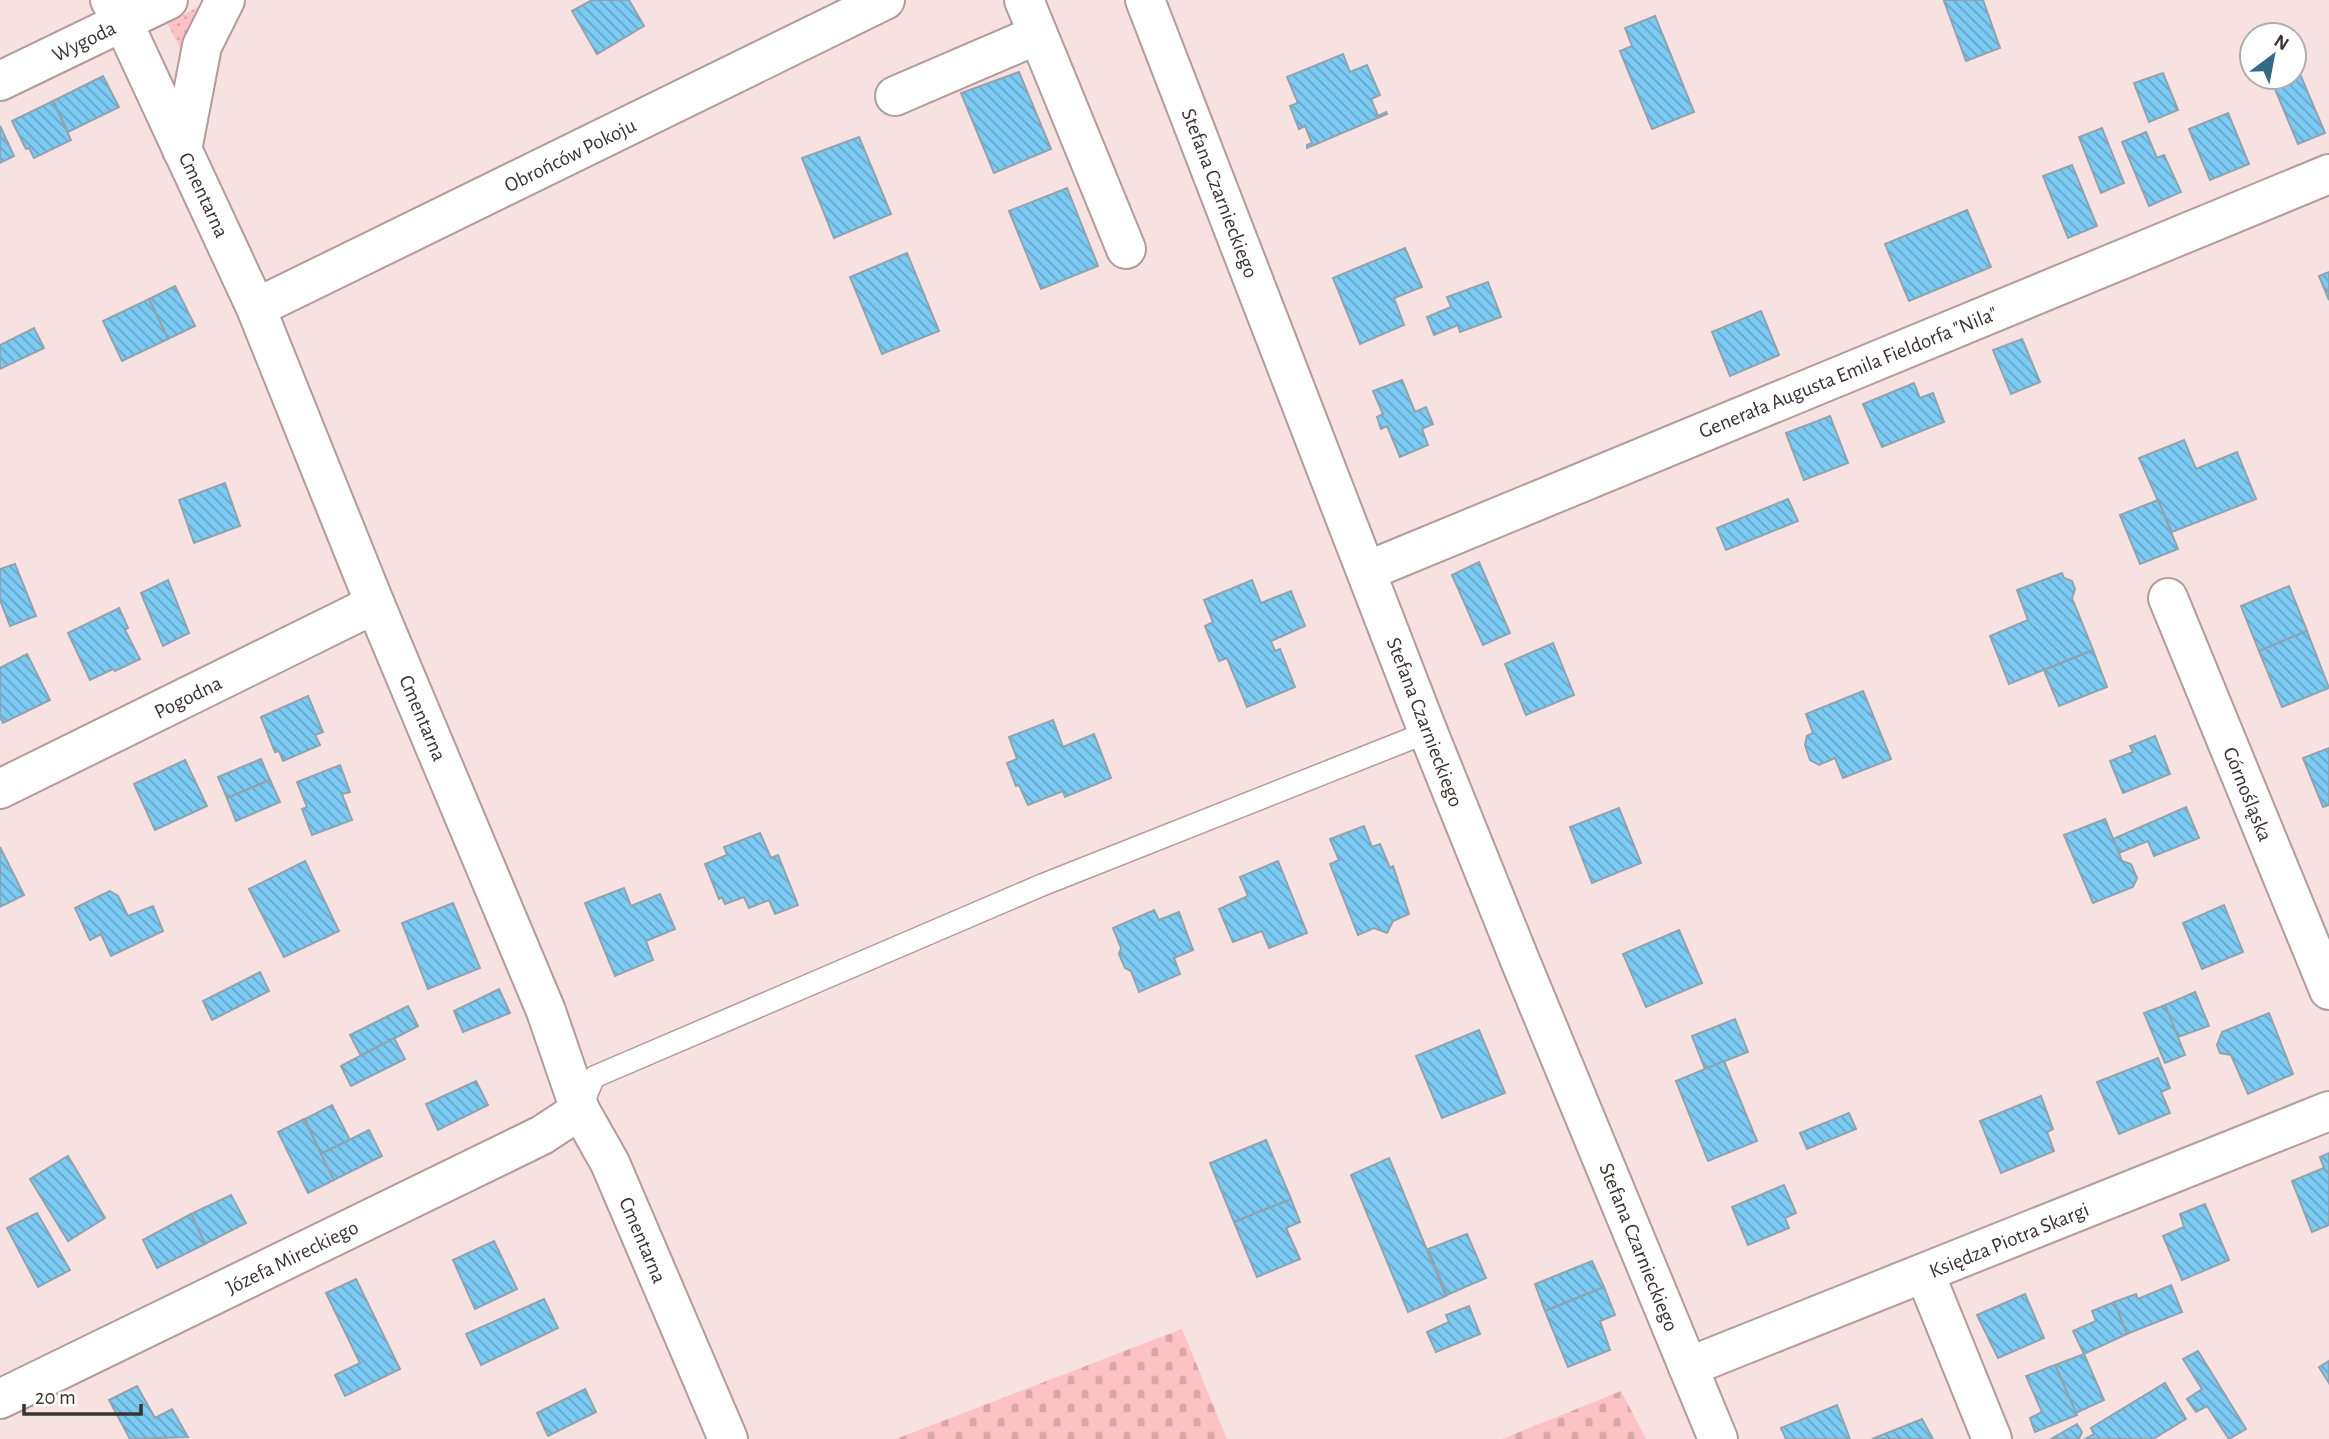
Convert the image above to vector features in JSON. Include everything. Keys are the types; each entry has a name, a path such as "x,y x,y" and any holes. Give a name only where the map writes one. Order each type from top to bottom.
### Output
{"street":[{"name":"Wygoda","path":"0,81 117,11 168,0"},
{"path":"182,150 202,46 225,0"},
{"name":"Obrońców Pokoju","path":"256,308 885,0"},
{"path":"1024,0 1126,249"},
{"name":"Stefana Czarnieckiego","path":"1145,0 1428,732 1718,1439"},
{"name":"Cmentarna","path":"117,11 256,308 375,604 546,1011 580,1110 610,1163 728,1439"},
{"path":"895,96 1037,36"},
{"name":"Generała Augusta Emila Fieldorfa \"Nila\"","path":"1367,571 2329,174"},
{"name":"Górnośląska","path":"2168,598 2329,990"},
{"name":"Pogodna","path":"0,789 375,604"},
{"name":"Józefa Mireckiego","path":"0,1399 542,1135 580,1110"},
{"name":"Księdza Piotra Skargi","path":"1688,1367 2329,1111"},
{"path":"1925,1274 1992,1439"}],"lane":[{"path":"580,1110 594,1077 606,1071 1042,885 1428,732"}],"green space":[{"path":"212,0 187,61 167,23"},
{"path":"1182,1329 1227,1439 896,1439"},
{"path":"1621,1391 1646,1439 1502,1439"}],"building":[{"path":"592,0 629,0 644,26 597,54 572,11"},
{"path":"1983,0 2000,48 1966,61 1944,1"},
{"path":"1655,16 1694,112 1652,129 1620,51 1632,46 1625,28"},
{"path":"1343,54 1350,72 1367,65 1380,95 1371,99 1378,116 1386,112 1387,114 1307,148 1307,145 1312,143 1305,126 1299,129 1290,106 1298,103 1287,77"},
{"path":"1019,72 1051,149 994,173 961,93"},
{"path":"2163,73 2178,110 2149,122 2134,83"},
{"path":"103,76 119,107 68,132 53,101"},
{"path":"2276,91 2307,91 2325,133 2298,144"},
{"path":"53,101 71,140 34,158 29,148 26,149 12,121"},
{"path":"2228,113 2249,164 2210,180 2189,129"},
{"path":"0,126 14,156 0,163"},
{"path":"2102,128 2124,183 2101,193 2079,137"},
{"path":"2146,132 2157,158 2164,155 2181,192 2149,206 2122,142"},
{"path":"859,137 891,214 834,238 802,158"},
{"path":"2072,165 2097,226 2068,238 2043,176"},
{"path":"1067,188 1098,266 1041,289 1009,211"},
{"path":"1967,210 1991,267 1909,301 1885,244"},
{"path":"1405,248 1422,287 1394,298 1404,325 1360,344 1333,278"},
{"path":"907,253 939,331 882,354 850,277"},
{"path":"2329,272 2329,300 2319,276"},
{"path":"1488,282 1501,317 1460,332 1458,325 1434,335 1427,317 1451,307 1447,297"},
{"path":"175,286 195,326 168,339 149,299"},
{"path":"149,299 168,339 122,361 103,321"},
{"path":"1761,311 1779,355 1730,376 1712,332"},
{"path":"34,328 44,348 0,369 0,345"},
{"path":"2022,339 2040,382 2011,394 1993,350"},
{"path":"1402,380 1415,412 1426,407 1433,424 1422,429 1428,445 1400,457 1387,426 1381,429 1377,417 1383,414 1373,391"},
{"path":"1914,383 1920,398 1933,393 1944,422 1882,447 1863,404"},
{"path":"1830,416 1848,463 1804,480 1786,433"},
{"path":"2184,440 2196,469 2237,452 2256,499 2172,532 2139,458"},
{"path":"225,483 240,526 194,543 179,500"},
{"path":"1788,499 1798,521 1726,550 1717,528"},
{"path":"2158,500 2178,549 2140,564 2120,515"},
{"path":"1479,562 1510,633 1483,645 1452,575"},
{"path":"15,564 36,616 10,626 0,600 0,569"},
{"path":"2062,573 2064,578 2072,581 2075,589 2072,598 2093,650 2009,684 1990,636 2028,620 2017,590"},
{"path":"168,580 189,633 163,646 141,593"},
{"path":"1252,580 1261,603 1291,591 1305,626 1271,641 1275,651 1280,649 1295,687 1247,707 1227,658 1219,661 1205,626 1213,622 1204,600"},
{"path":"2289,586 2307,631 2259,651 2241,606"},
{"path":"119,608 128,628 125,630 140,659 90,680 68,633"},
{"path":"2307,631 2329,688 2282,707 2259,651"},
{"path":"1553,643 1574,695 1526,715 1505,664"},
{"path":"2093,650 2107,687 2059,706 2044,670"},
{"path":"27,654 50,700 3,723 0,717 0,668"},
{"path":"1863,691 1891,759 1843,778 1835,758 1819,765 1810,760 1805,745 1807,736 1813,733 1806,714"},
{"path":"308,696 323,732 315,735 320,745 283,761 279,751 275,752 261,717"},
{"path":"1053,720 1063,747 1094,734 1111,778 1065,797 1063,791 1028,805 1019,785 1016,786 1007,763 1017,759 1009,737"},
{"path":"2155,736 2170,774 2123,793 2110,761 2133,752 2130,746"},
{"path":"2329,748 2329,805 2323,807 2303,758"},
{"path":"261,759 270,780 227,798 218,777"},
{"path":"185,760 207,806 155,830 134,784"},
{"path":"340,765 350,792 342,794 352,820 312,835 302,809 307,807 297,782"},
{"path":"270,780 280,802 236,821 227,798"},
{"path":"2186,807 2199,838 2154,856 2148,841 2119,853 2113,839"},
{"path":"1619,808 1641,863 1592,883 1570,827"},
{"path":"2105,819 2122,861 2131,864 2137,878 2133,887 2093,903 2064,835"},
{"path":"1364,826 1372,847 1380,844 1390,868 1393,866 1409,914 1393,921 1387,933 1374,928 1358,935 1330,864 1339,860 1330,839"},
{"path":"760,833 771,858 778,855 798,905 775,914 769,900 749,908 744,897 725,904 722,897 719,899 705,864 727,855 724,847"},
{"path":"0,847 24,895 0,907"},
{"path":"305,861 339,931 284,957 249,889"},
{"path":"1278,861 1307,933 1269,948 1262,931 1233,942 1219,909 1248,896 1240,877"},
{"path":"624,888 631,906 660,894 675,929 646,941 653,960 615,976 585,903"},
{"path":"110,891 118,896 128,916 153,906 163,931 111,956 101,934 90,940 75,908"},
{"path":"453,903 480,968 428,989 402,923"},
{"path":"2224,905 2243,952 2202,969 2183,923"},
{"path":"1154,910 1159,920 1179,912 1193,950 1174,958 1180,974 1139,992 1131,971 1125,968 1119,954 1121,948 1113,928"},
{"path":"1679,930 1702,983 1646,1007 1623,954"},
{"path":"260,972 269,991 212,1020 203,1001"},
{"path":"499,989 510,1013 463,1032 454,1011"},
{"path":"2195,992 2209,1026 2178,1037 2165,1005"},
{"path":"2165,1005 2185,1055 2165,1063 2144,1013"},
{"path":"408,1006 418,1026 361,1056 350,1035"},
{"path":"2269,1013 2293,1074 2248,1094 2231,1055 2220,1053 2217,1045 2222,1032"},
{"path":"1735,1019 1748,1052 1705,1069 1692,1036"},
{"path":"1479,1030 1505,1093 1442,1118 1416,1056"},
{"path":"394,1038 405,1059 351,1086 341,1066"},
{"path":"2158,1058 2170,1088 2161,1092 2170,1113 2119,1134 2097,1082"},
{"path":"1724,1061 1757,1141 1708,1161 1676,1081"},
{"path":"476,1081 488,1105 438,1130 426,1104"},
{"path":"2041,1096 2053,1129 2047,1132 2054,1151 2001,1173 1980,1121"},
{"path":"332,1105 350,1140 321,1154 305,1119"},
{"path":"1849,1113 1856,1129 1807,1149 1800,1133"},
{"path":"304,1119 334,1180 308,1193 278,1132"},
{"path":"369,1130 382,1156 334,1180 321,1154"},
{"path":"1266,1140 1291,1199 1234,1222 1210,1163"},
{"path":"2329,1153 2329,1225 2312,1232 2292,1181 2324,1168 2320,1157"},
{"path":"68,1156 105,1218 68,1241 30,1179"},
{"path":"1389,1158 1446,1296 1408,1312 1351,1175"},
{"path":"1784,1185 1796,1213 1785,1218 1789,1228 1748,1245 1732,1207"},
{"path":"231,1195 246,1223 205,1244 191,1214"},
{"path":"1291,1199 1300,1222 1286,1228 1300,1259 1257,1277 1234,1222"},
{"path":"2205,1204 2229,1260 2182,1280 2163,1236 2184,1227 2180,1214"},
{"path":"37,1213 70,1270 38,1287 7,1228"},
{"path":"191,1214 205,1244 157,1268 143,1240"},
{"path":"1467,1234 1486,1278 1447,1295 1428,1249"},
{"path":"494,1241 517,1289 475,1309 453,1260"},
{"path":"1592,1261 1604,1287 1545,1311 1535,1284"},
{"path":"356,1279 400,1369 345,1396 335,1375 360,1363 326,1293"},
{"path":"2171,1285 2182,1312 2127,1334 2114,1302 2136,1294 2138,1299"},
{"path":"1604,1287 1615,1315 1600,1321 1610,1350 1568,1367 1545,1311"},
{"path":"2025,1294 2044,1338 1998,1358 1977,1315"},
{"path":"544,1299 558,1328 481,1365 466,1334"},
{"path":"2114,1302 2127,1334 2084,1354 2073,1331 2096,1321 2092,1311"},
{"path":"1469,1306 1480,1334 1436,1352 1427,1332 1449,1322 1446,1315"},
{"path":"2198,1351 2246,1429 2229,1439 2207,1406 2196,1412 2187,1399 2202,1389 2183,1359"},
{"path":"2084,1354 2104,1400 2076,1413 2055,1365"},
{"path":"2329,1361 2329,1383 2319,1367"},
{"path":"2055,1365 2077,1415 2035,1432 2030,1418 2042,1412 2026,1376"},
{"path":"2165,1383 2186,1419 2153,1439 2085,1439 2094,1434 2091,1428"},
{"path":"137,1386 155,1418 172,1409 188,1437 130,1439 109,1400"},
{"path":"585,1389 596,1412 548,1436 537,1413"},
{"path":"1837,1405 1850,1439 1786,1439 1781,1428"},
{"path":"1922,1419 1933,1439 1872,1439"},
{"path":"2077,1424 2082,1432 2079,1439 2051,1439"}]}
